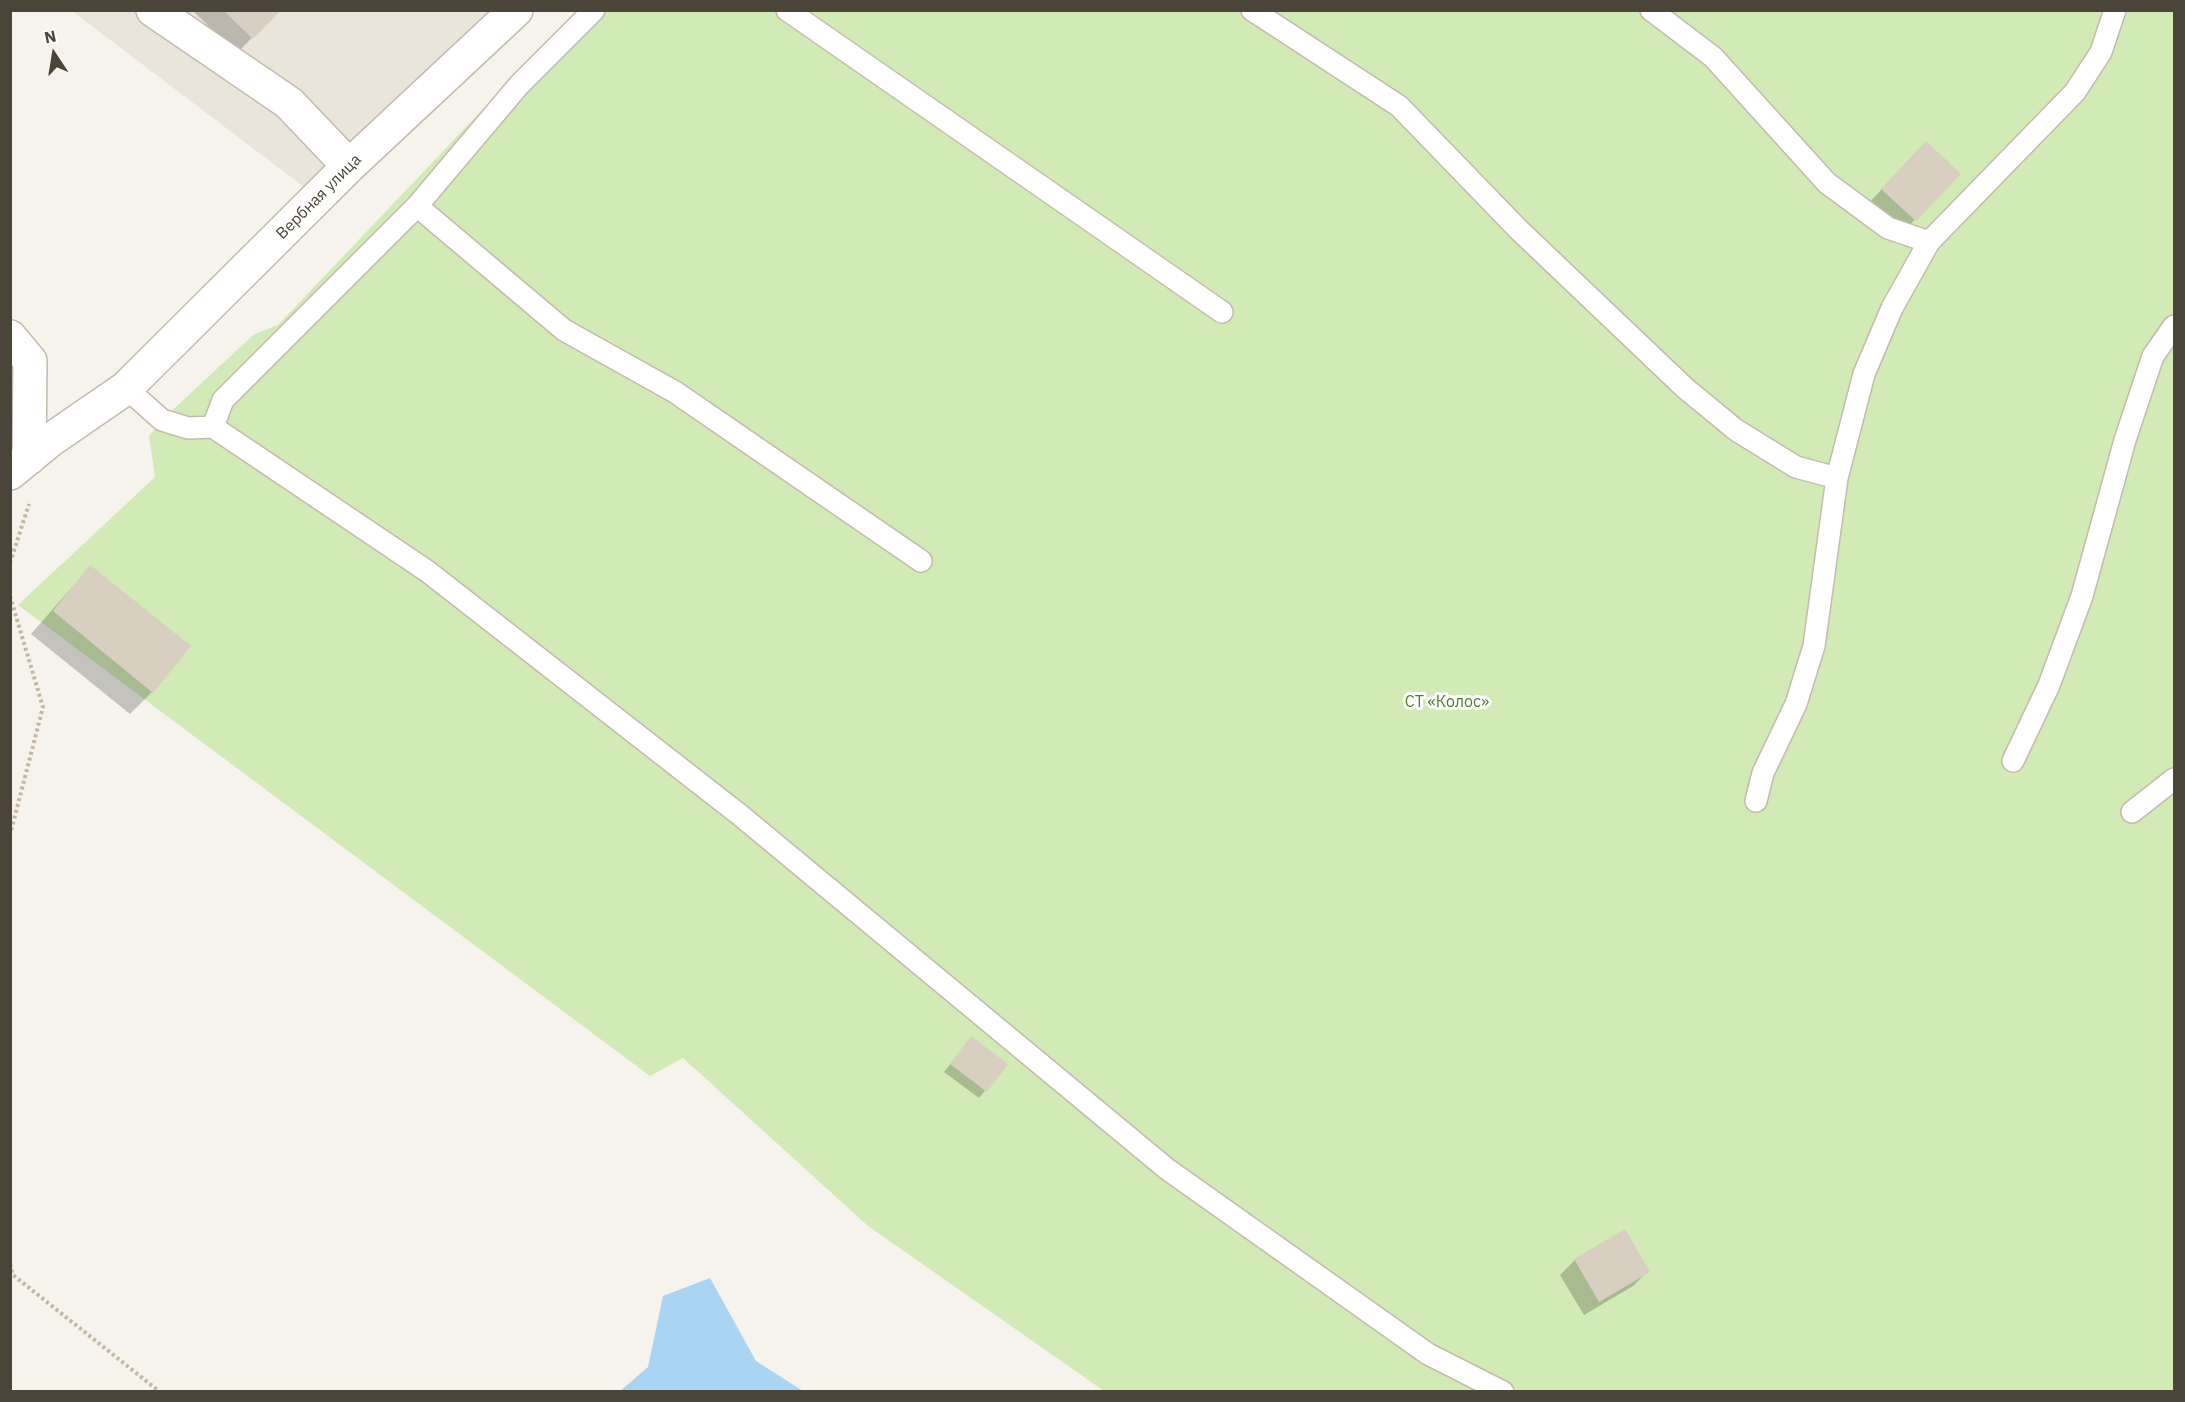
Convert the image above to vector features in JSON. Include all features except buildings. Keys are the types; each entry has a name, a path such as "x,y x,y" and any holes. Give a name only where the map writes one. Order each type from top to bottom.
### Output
{"street":[{"path":"153,10 289,103 349,166"},
{"name":"Вербная улица","path":"20,465 126,388 349,166 516,10"},
{"path":"10,337 30,361 20,465"}],"lane":[{"path":"213,427 223,400 417,206 519,85 594,10"},
{"path":"787,10 1222,312"},
{"path":"1252,10 1399,106 1518,229 1685,388 1736,430 1796,467 1837,478"},
{"path":"1651,10 1713,57 1827,183 1888,228 1929,242"},
{"path":"1756,801 1763,773 1796,704 1814,646 1837,478 1864,374 1892,308 1929,242 2074,92 2101,52 2115,10"},
{"path":"417,206 564,330 675,392 921,561"},
{"path":"2013,761 2049,685 2082,596 2125,440 2153,356 2175,326"},
{"path":"126,388 162,420 188,428 213,427 427,571 740,815 1167,1169 1428,1354 1503,1392"},
{"path":"2132,812 2175,779"}],"path":[{"path":"10,596 43,707 10,835"},
{"path":"10,1264 13,1275 160,1392"}],"shaded area":[{"path":"72,11 515,11 304,187"}],"green space":[{"name":"СТ «Колос»","path":"576,11 2174,11 2174,1391 1104,1391 868,1226 683,1058 650,1076 18,605 155,477 149,436 162,420 253,335 278,325"}],"water":[{"path":"710,1278 756,1361 803,1391 620,1391 648,1367 663,1296"}]}
